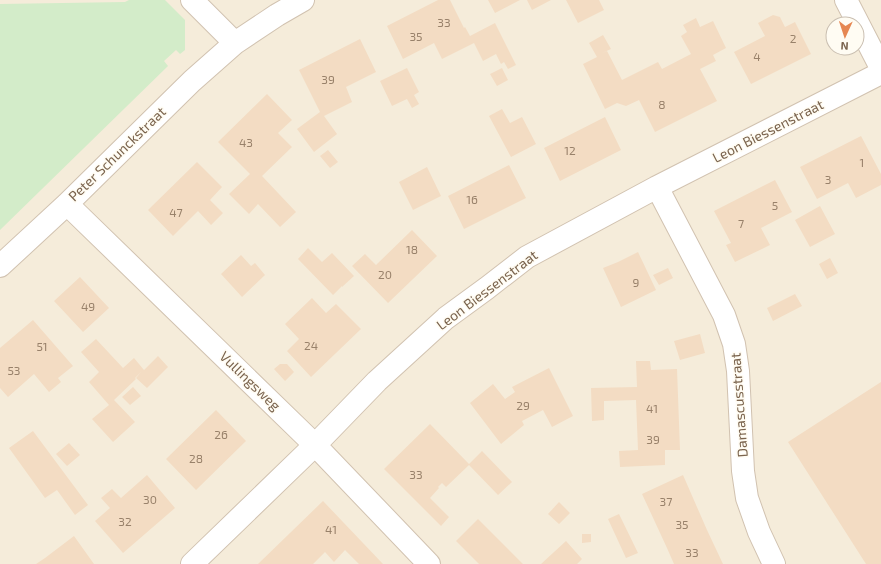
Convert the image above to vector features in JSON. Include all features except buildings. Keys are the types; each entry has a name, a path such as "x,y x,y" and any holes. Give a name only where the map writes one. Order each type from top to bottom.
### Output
{"street":[{"path":"192,0 235,43"},
{"name":"Peter Schunckstraat","path":"0,266 67,204 192,81 235,43 277,15 303,0"},
{"path":"846,0 881,68"},
{"name":"Leon Biessenstraat","path":"192,564 315,445 377,381 446,318 527,257 657,187 881,73"},
{"name":"Damascusstraat","path":"657,187 724,315 734,344 738,371 743,471 747,498 759,532 774,564"},
{"name":"Vullingsweg","path":"67,204 315,445 429,564"}],"shaded area":[{"path":"0,0 881,0 881,564 0,564"}],"green space":[{"path":"129,0 165,0 185,20 185,50 180,54 176,50 164,61 168,66 0,230 0,4 125,2"}]}
